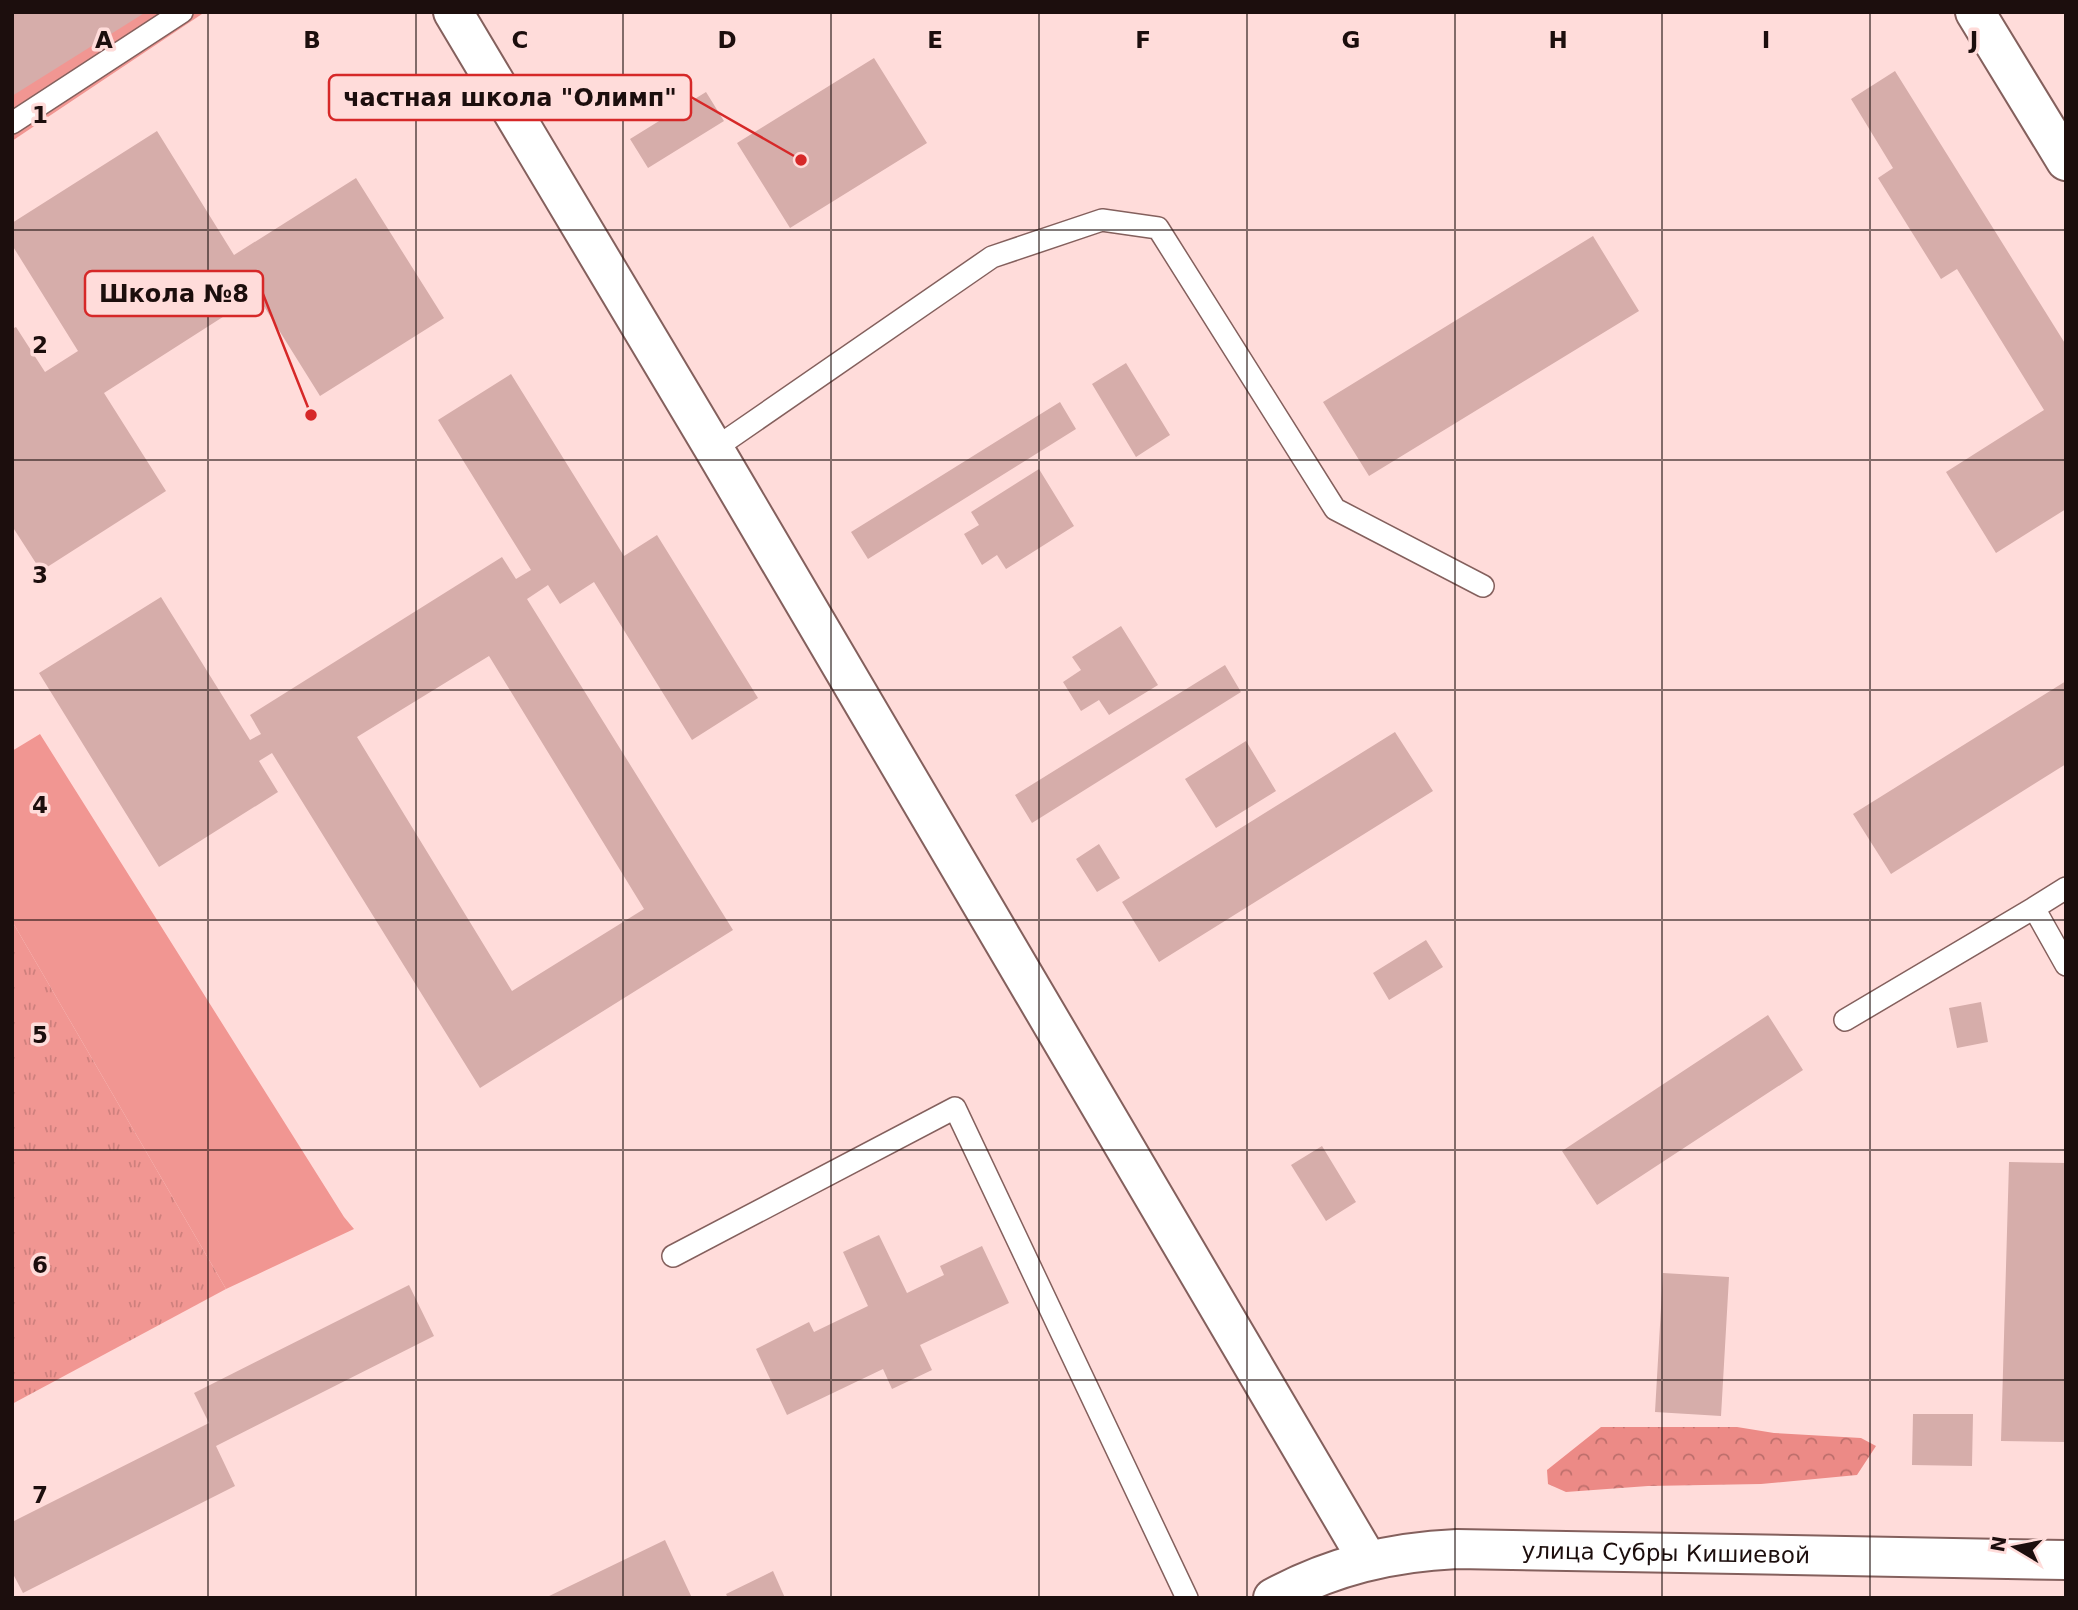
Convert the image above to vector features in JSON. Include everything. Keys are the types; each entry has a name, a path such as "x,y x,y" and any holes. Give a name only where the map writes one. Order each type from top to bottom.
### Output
{"street":[{"path":"453,12 714,449 1367,1559"},
{"path":"1975,12 2066,162"},
{"name":"улица Субры Кишиевой","path":"1273,1598 1301,1582 1367,1559 1413,1551 1457,1549 2066,1560"}],"lane":[{"path":"12,123 182,12"},
{"path":"714,449 992,257 1102,220 1158,228 1335,509 1483,586"},
{"path":"1845,1020 2066,888"},
{"path":"2034,908 2066,965"},
{"path":"673,1256 956,1108 1187,1598"}],"green space":[{"path":"12,12 205,12 12,141"},
{"path":"40,734 354,1229 226,1289 12,921 12,751"},
{"path":"12,921 226,1289 12,1404"},
{"path":"1601,1427 1737,1427 1774,1433 1861,1438 1876,1446 1857,1475 1761,1484 1648,1486 1566,1492 1548,1484 1547,1470"}],"building":[{"path":"12,12 146,12 12,96"},
{"path":"874,58 927,143 790,228 737,143"},
{"path":"1895,71 2066,345 2066,509 1996,553 1946,472 2044,410 1957,269 1941,279 1878,178 1893,168 1851,99"},
{"path":"706,92 724,121 648,168 630,139"},
{"path":"157,131 234,255 356,178 444,318 320,396 257,295 104,393 166,491 41,571 12,526 12,329 16,327 45,372 78,351 12,245 12,223"},
{"path":"1593,236 1639,311 1369,476 1323,402"},
{"path":"1126,363 1170,435 1136,457 1092,384"},
{"path":"511,374 624,556 657,535 758,698 692,740 594,582 560,604 548,585 527,599 733,930 480,1088 272,753 259,761 278,792 159,867 39,673 161,597 250,740 261,734 250,715 502,557 516,579 531,570 438,420","holes":["489,656 644,909 512,991 357,737"]},
{"path":"1060,402 1076,429 868,559 851,532"},
{"path":"1039,469 1074,526 1006,569 997,555 982,565 964,534 979,525 971,512"},
{"path":"1121,626 1158,685 1109,715 1099,700 1081,711 1063,682 1081,670 1072,657"},
{"path":"1225,665 1241,692 1032,823 1015,795"},
{"path":"2066,681 2066,764 1891,874 1853,814"},
{"path":"1395,732 1433,791 1159,962 1122,902"},
{"path":"1246,741 1276,791 1216,828 1185,779"},
{"path":"1099,844 1120,878 1097,892 1076,859"},
{"path":"1426,940 1443,967 1389,1000 1373,973"},
{"path":"1981,1002 1988,1042 1957,1048 1949,1008"},
{"path":"1768,1015 1803,1070 1597,1205 1562,1151"},
{"path":"1322,1146 1356,1202 1326,1221 1291,1165"},
{"path":"2009,1162 2066,1163 2066,1442 2001,1441"},
{"path":"879,1235 907,1293 944,1275 940,1266 982,1246 1009,1303 920,1345 932,1370 892,1389 883,1369 787,1415 756,1349 809,1322 814,1332 868,1306 843,1252"},
{"path":"1663,1273 1729,1277 1721,1416 1655,1412"},
{"path":"409,1285 434,1336 216,1446 235,1486 23,1593 12,1572 12,1522 209,1423 194,1393"},
{"path":"1913,1414 1973,1414 1972,1466 1912,1465"},
{"path":"665,1540 692,1598 545,1598"},
{"path":"773,1571 785,1598 728,1598 726,1594"}],"place":[{"name":"частная школа \"Олимп\"","path":"801,160"},
{"name":"Школа №8","path":"311,415"}]}
